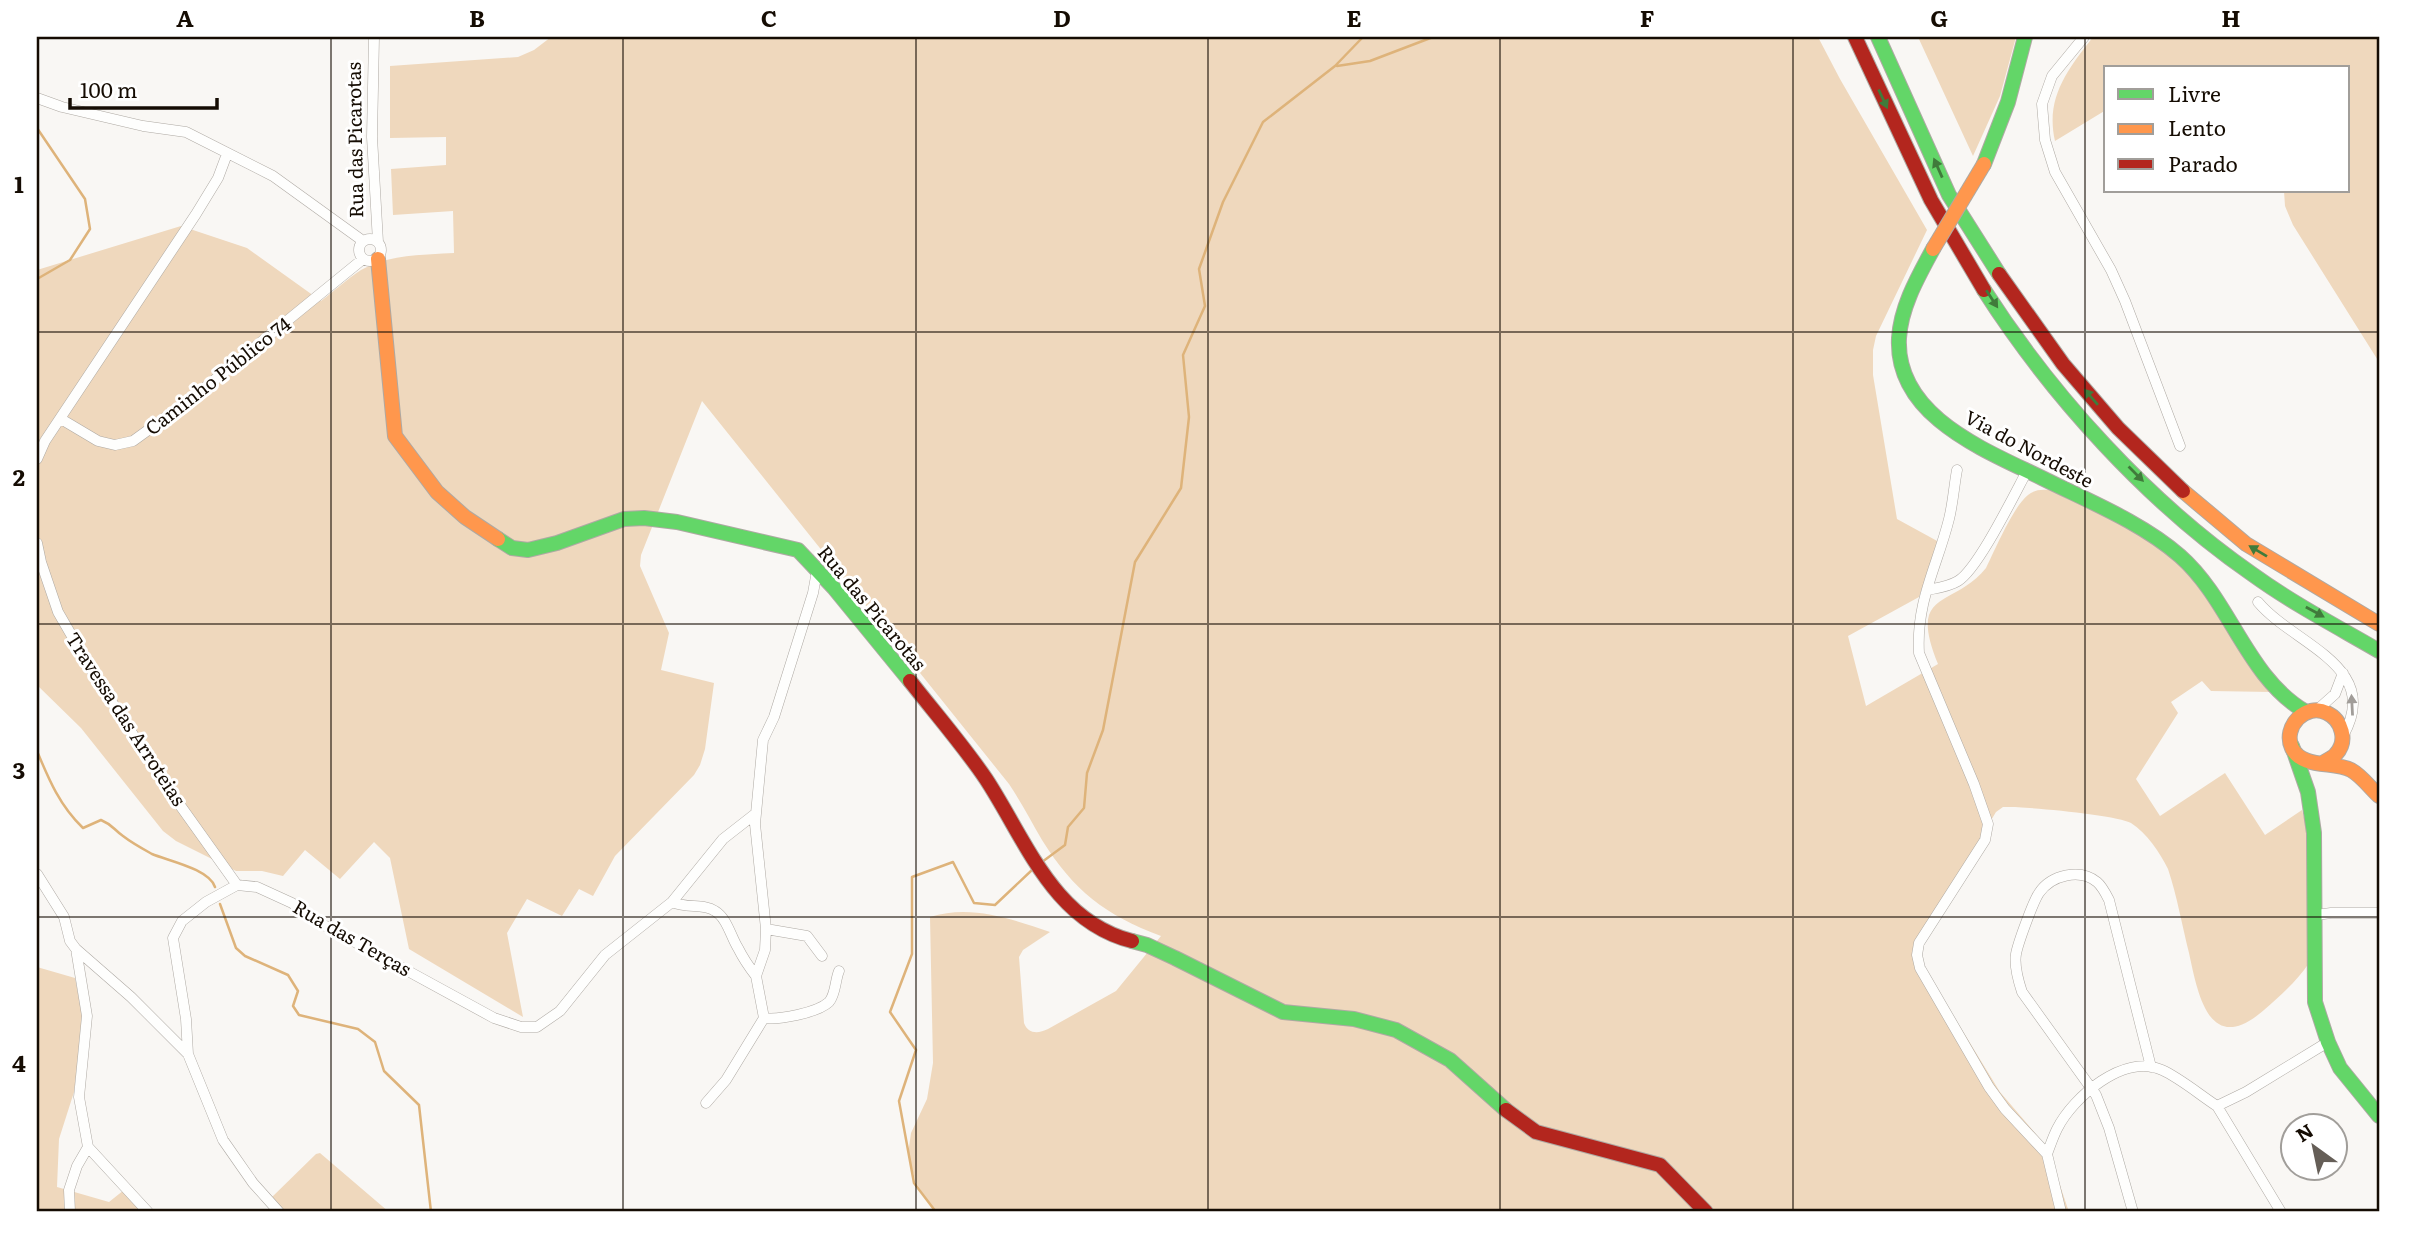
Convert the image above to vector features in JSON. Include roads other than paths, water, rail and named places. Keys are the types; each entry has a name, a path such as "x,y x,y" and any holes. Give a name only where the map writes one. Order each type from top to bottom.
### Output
{"main road":[{"path":"1855,37 1931,200 1963,255 2001,313 2050,379 2094,431 2176,513 2238,564 2273,589 2379,651"},
{"path":"1878,37 1949,195 2018,303 2063,364 2118,428 2185,493 2246,544 2379,624"},
{"name":"Via do Nordeste","path":"2025,37 2016,84 1984,164 1914,283 1904,310 1900,353 1907,378 1922,402 1942,422 1970,442 2143,529 2165,543 2201,578 2276,690 2295,708 2311,711"},
{"name":"Rua das Picarotas","path":"370,259 395,436 437,492 465,517 512,548 528,550 557,543 624,519 644,518 677,522 798,551 879,641 985,778 1040,869 1070,908 1085,920 1175,958 1283,1012 1354,1019 1396,1030 1450,1060 1508,1112 1536,1132 1660,1165 1706,1212"},
{"name":"Via do Nordeste","path":"2276,690 2291,729"},
{"path":"2361,779 2351,764 2338,721 2332,715 2311,711 2294,722 2291,729 2292,746 2308,792 2314,833 2315,1002 2340,1068 2379,1116"},
{"path":"2308,792 2320,763 2336,755 2343,738"},
{"path":"2292,746 2302,759 2350,770 2379,796"}],"street":[{"name":"Rua das Picarotas","path":"374,37 372,137 378,242"},
{"path":"2084,37 2052,76 2042,104 2045,140 2055,172 2111,270 2180,446"},
{"path":"37,98 62,107 143,126 186,132 273,176 363,241"},
{"path":"37,459 45,441 202,205 218,178 228,153"},
{"path":"370,239 378,242 382,250 370,259 359,250 363,241 370,239"},
{"name":"Caminho Público 74","path":"61,419 99,441 115,445 133,441 370,259"},
{"path":"1957,470 1950,517 1920,610 1919,653 1988,824 1985,840 1931,921 1919,943 1917,955 1920,968 1989,1087 2046,1154 2062,1212"},
{"path":"1927,590 1952,584 1969,571 2027,471"},
{"name":"Travessa das Arroteias","path":"37,543 58,612 95,676 167,787 237,885"},
{"path":"755,976 765,950 766,929 755,814 763,740 774,717 810,605 817,571"},
{"path":"2258,602 2289,631 2330,657 2343,673 2354,705 2352,722 2343,738"},
{"path":"2311,711 2335,694 2343,673"},
{"name":"Rua das Terças","path":"237,885 273,892 332,930 494,1018 521,1027 537,1027 561,1011 606,955 672,902 723,839 755,814"},
{"path":"37,874 64,917 70,941 76,949 131,997 188,1054"},
{"path":"2133,1212 2109,1128 2092,1087 2022,992 2017,975 2015,955 2039,893 2050,882 2066,875 2084,875 2098,882 2109,900 2151,1067"},
{"path":"237,885 206,902 182,920 173,938 186,1019 188,1054 223,1140 253,1183 279,1212"},
{"path":"672,902 682,907 699,906 714,910 724,920 738,950 755,976 764,1018 726,1080 706,1102"},
{"path":"2316,915 2379,913"},
{"path":"766,929 807,936 822,956"},
{"path":"76,949 87,1016 79,1097 88,1147 148,1212"},
{"path":"764,1018 786,1017 829,1002 839,971"},
{"path":"2217,1106 2246,1092 2328,1042"},
{"path":"2046,1154 2058,1127 2092,1087 2119,1071 2151,1067 2162,1070 2217,1106 2281,1212"},
{"path":"70,1212 68,1190 88,1147"}],"waterway":[{"path":"1042,862 1065,845 1068,827 1084,808 1087,773 1103,730 1135,562 1181,488 1189,417 1183,355 1205,306 1199,269 1223,202 1263,122 1335,66 1363,37"},
{"path":"1337,66 1370,61 1433,37"},
{"path":"37,128 85,199 90,229 70,260 37,279"},
{"path":"37,751 62,802 83,828 101,820 152,854 197,870 215,887"},
{"path":"936,1212 914,1183 899,1101 916,1050 890,1012 912,954 912,877 953,862 974,903 995,905 1032,870"},
{"path":"220,904 236,948 245,956 288,975 298,991 293,1006 299,1015 358,1029 375,1042 384,1071 419,1105 431,1212"}]}
